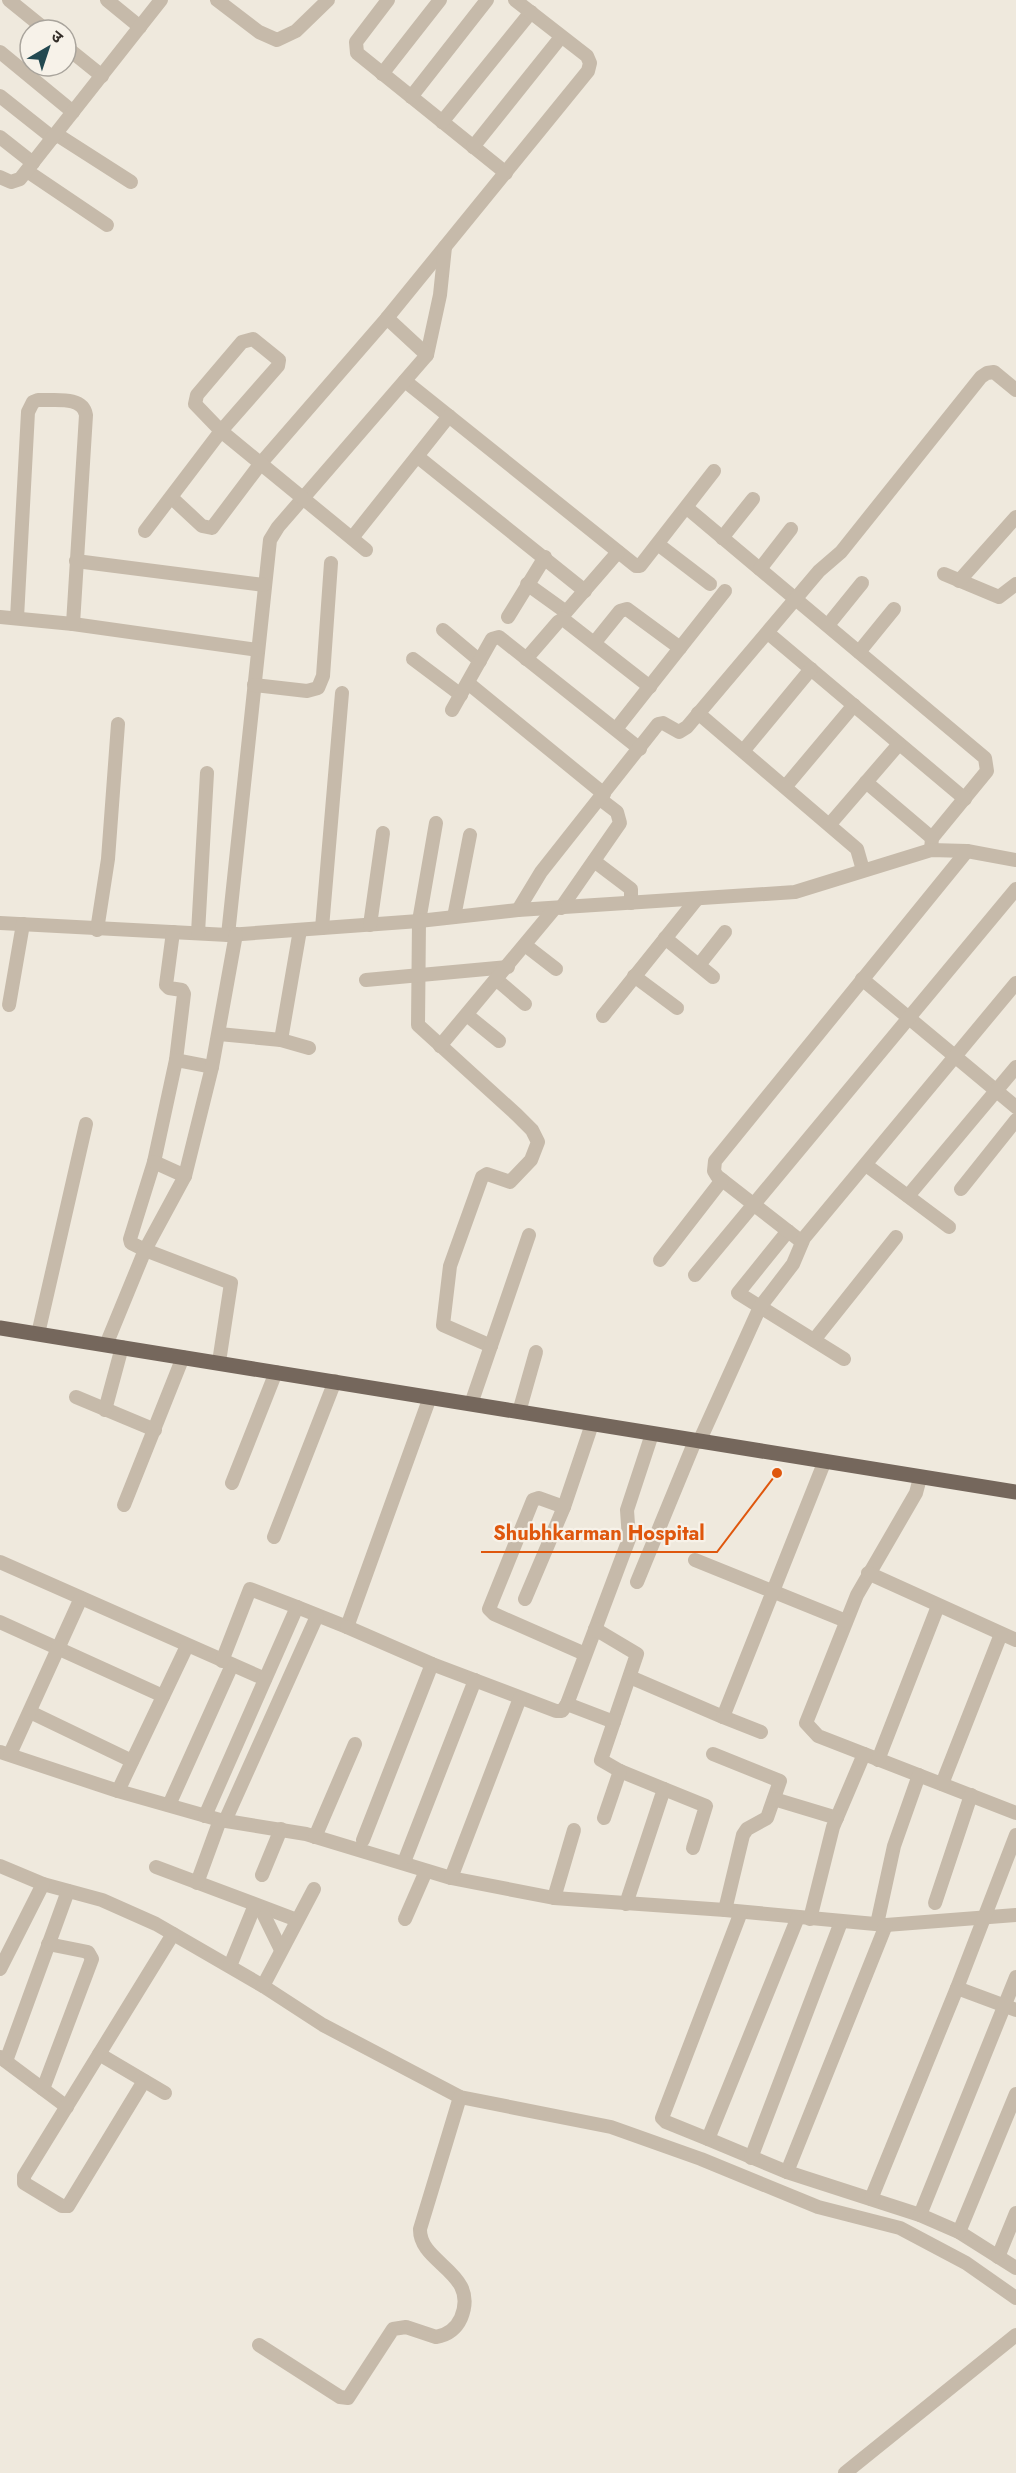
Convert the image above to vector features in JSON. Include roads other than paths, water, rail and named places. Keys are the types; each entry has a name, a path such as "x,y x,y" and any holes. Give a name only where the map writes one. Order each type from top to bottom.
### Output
{"main road":[{"path":"0,1328 1016,1492"}],"street":[{"path":"9,0 31,18"},
{"path":"107,0 140,27"},
{"path":"0,177 14,183 30,167 161,0"},
{"path":"227,3 259,32 277,40 296,31 327,0"},
{"path":"388,0 355,46 357,53 506,173"},
{"path":"382,74 440,0"},
{"path":"411,97 487,0"},
{"path":"172,498 202,525 212,528 261,463 387,318 588,71 590,63 587,56 514,0"},
{"path":"442,122 531,12"},
{"path":"473,147 561,37"},
{"path":"0,52 73,112"},
{"path":"78,57 102,76"},
{"path":"0,96 54,136 131,182"},
{"path":"0,137 30,167 107,225"},
{"path":"106,1345 145,1250 185,1176 219,1034 232,934 254,685 270,540 278,527 304,500 428,355 440,295 445,247"},
{"path":"387,318 428,355"},
{"path":"145,531 221,431 280,362 254,339 243,342 195,400 196,407 221,431 366,550"},
{"path":"518,910 541,872 658,724 663,723 675,731 682,732 823,566 841,552 981,377 994,372 1016,390"},
{"path":"405,381 638,567 659,545 714,471"},
{"path":"17,618 28,412 33,402 38,400 77,402 85,410 73,624"},
{"path":"351,538 449,416"},
{"path":"418,457 585,591"},
{"path":"722,538 753,499"},
{"path":"687,508 986,758 987,771 931,844"},
{"path":"959,581 1016,517"},
{"path":"760,569 791,529"},
{"path":"659,545 710,584"},
{"path":"527,584 564,612 618,552"},
{"path":"508,617 545,557"},
{"path":"76,561 264,585"},
{"path":"254,685 307,691 318,688 323,676 331,563"},
{"path":"944,574 999,597 1016,584"},
{"path":"828,626 862,583"},
{"path":"616,729 725,591"},
{"path":"595,642 620,611 627,609 680,648"},
{"path":"860,652 894,609"},
{"path":"0,617 73,624 258,650"},
{"path":"526,659 562,619 595,642 650,687"},
{"path":"443,630 480,661"},
{"path":"768,633 965,799"},
{"path":"452,710 496,637 504,640 640,749"},
{"path":"413,659 461,695"},
{"path":"744,750 811,669"},
{"path":"440,1046 558,908 594,861 620,820 617,812 602,796 468,683"},
{"path":"322,928 342,693"},
{"path":"786,786 854,705"},
{"path":"698,713 857,849 863,870"},
{"path":"97,930 108,859 118,724"},
{"path":"830,824 899,744"},
{"path":"198,933 207,773"},
{"path":"866,782 931,844"},
{"path":"436,823 419,921 418,1024 517,1115 532,1130 538,1142 531,1160 510,1182 487,1174 483,1176 448,1276 443,1325 491,1346"},
{"path":"370,925 383,833"},
{"path":"454,917 470,835"},
{"path":"0,923 97,930 232,934 300,930 419,921 518,910 795,892 863,870 931,844 1016,860"},
{"path":"802,1242 722,1180 714,1171 717,1157 967,851"},
{"path":"594,861 631,889 632,903"},
{"path":"695,1275 1016,889"},
{"path":"603,1016 696,900"},
{"path":"9,1005 22,924"},
{"path":"281,1041 300,930"},
{"path":"173,932 166,985 169,988 182,990 184,994 176,1060 154,1162 130,1239 131,1243 145,1250 231,1283 219,1362"},
{"path":"699,965 725,932"},
{"path":"665,938 713,977"},
{"path":"525,945 556,969"},
{"path":"366,980 508,967"},
{"path":"634,976 677,1008"},
{"path":"862,979 1016,1107"},
{"path":"497,980 525,1004"},
{"path":"638,1582 697,1441 760,1307 793,1264 802,1242 1016,983"},
{"path":"467,1015 499,1041"},
{"path":"219,1034 281,1041 309,1048"},
{"path":"176,1060 212,1066"},
{"path":"908,1196 1016,1067"},
{"path":"961,1189 1016,1120"},
{"path":"38,1334 86,1124"},
{"path":"154,1162 185,1176"},
{"path":"866,1165 949,1227"},
{"path":"660,1260 722,1180"},
{"path":"788,1231 738,1292 844,1359"},
{"path":"471,1404 530,1235"},
{"path":"814,1340 896,1237"},
{"path":"105,1410 122,1347"},
{"path":"519,1412 536,1352"},
{"path":"124,1505 183,1357"},
{"path":"232,1484 276,1371"},
{"path":"274,1537 335,1381"},
{"path":"76,1397 155,1430"},
{"path":"347,1627 430,1397"},
{"path":"525,1599 564,1507 592,1424"},
{"path":"169,1805 227,1663 250,1589 347,1627 432,1664 520,1698 562,1711 567,1704 629,1539 627,1510 652,1434"},
{"path":"723,1717 824,1462"},
{"path":"920,1478 916,1493 868,1573 846,1621 806,1723 812,1733 1016,1813"},
{"path":"564,1507 538,1498 533,1500 489,1609 494,1614 585,1654"},
{"path":"695,1560 846,1621"},
{"path":"0,1562 266,1679"},
{"path":"868,1573 1016,1640"},
{"path":"81,1598 30,1712 5,1753 118,1791 223,1820 315,1837 451,1878 554,1898 881,1924 1016,1915"},
{"path":"878,1760 938,1606"},
{"path":"205,1815 297,1607"},
{"path":"197,1883 223,1820 317,1616"},
{"path":"0,1622 58,1650 163,1695"},
{"path":"595,1629 636,1651 637,1658 601,1760 620,1771 706,1806 693,1848"},
{"path":"942,1784 1001,1634"},
{"path":"118,1791 187,1646"},
{"path":"363,1840 432,1664"},
{"path":"630,1677 761,1732"},
{"path":"406,1857 475,1680"},
{"path":"451,1878 520,1698"},
{"path":"567,1704 614,1722"},
{"path":"30,1712 132,1761"},
{"path":"315,1837 355,1744"},
{"path":"713,1754 779,1779 767,1818 747,1829 743,1835 725,1910"},
{"path":"708,2139 804,1918 837,1818 864,1754"},
{"path":"604,1818 620,1771"},
{"path":"787,2172 881,1924 894,1846 919,1775"},
{"path":"626,1904 664,1789"},
{"path":"935,1903 971,1795"},
{"path":"774,1799 837,1818"},
{"path":"262,1875 281,1829"},
{"path":"554,1898 574,1830"},
{"path":"871,2199 957,1988 1016,1835"},
{"path":"0,1866 43,1884 126,1909 230,1966 323,2025 460,2097 611,2127 672,2148 818,2207 900,2228 966,2263 1016,2298"},
{"path":"156,1867 297,1920"},
{"path":"405,1919 426,1871"},
{"path":"0,1969 43,1884"},
{"path":"263,1986 314,1888"},
{"path":"66,2107 3,2059 68,1891"},
{"path":"257,1906 280,1950"},
{"path":"230,1966 257,1906"},
{"path":"741,1912 662,2118 666,2122 787,2172 920,2215 959,2232 1016,2268"},
{"path":"751,2158 841,1922"},
{"path":"144,2081 71,2203 65,2207 26,2185 23,2180 173,1934"},
{"path":"43,2089 93,1956 88,1952 48,1944"},
{"path":"920,2215 1010,2008 1016,1977"},
{"path":"957,1988 1010,2008"},
{"path":"99,2054 165,2094"},
{"path":"959,2232 1016,2094"},
{"path":"259,2345 340,2397 348,2398 393,2329 406,2327 436,2337 455,2329 463,2314 461,2284 423,2245 420,2229 460,2097"},
{"path":"999,2257 1016,2213"},
{"path":"845,2473 1016,2335"}],"place":[{"name":"Shubhkarman Hospital","path":"777,1473"}]}
